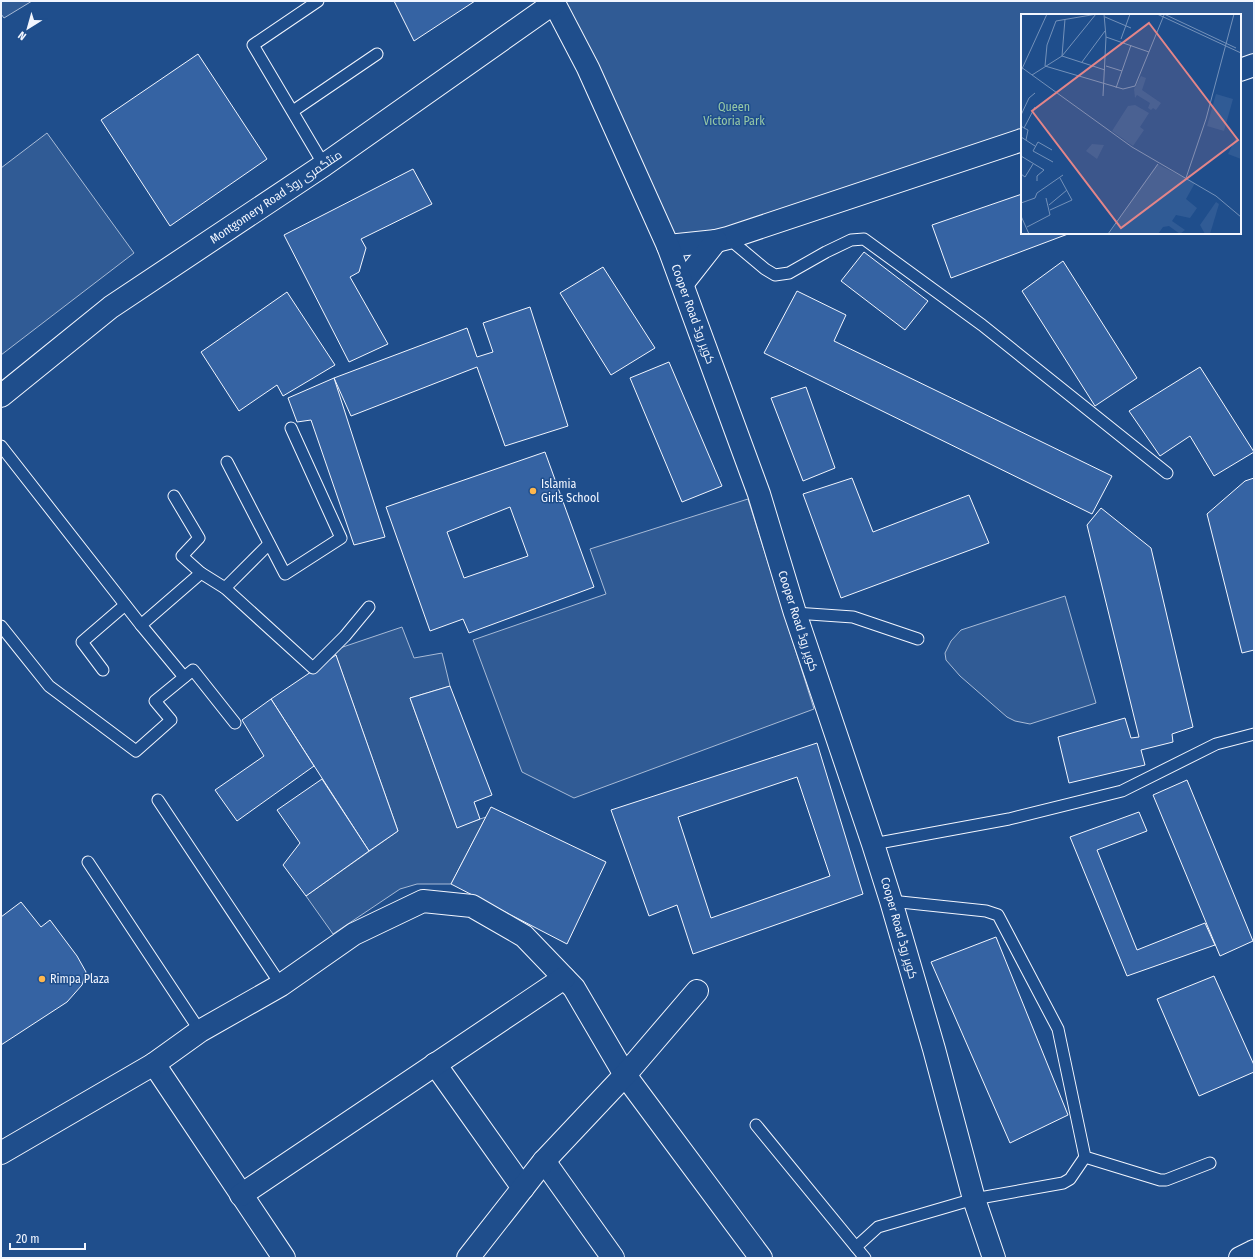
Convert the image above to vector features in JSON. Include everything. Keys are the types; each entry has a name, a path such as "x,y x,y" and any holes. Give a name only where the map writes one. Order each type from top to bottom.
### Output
{"street":[{"name":"Montgomery Road منٹگمری روڈ","path":"1,396 111,307 324,165 554,2"},
{"name":"Cooper Road کوپر روڈ","path":"554,2 588,68 668,246 683,283 759,494 795,613 891,901 934,1049 974,1199 994,1258"},
{"path":"1241,70 1254,65"},
{"path":"668,246 722,240 1021,140"},
{"path":"683,283 722,240"},
{"path":"1,1153 154,1064 200,1031 281,985 354,934 423,901 472,906 524,936 574,988 625,1075 761,1258"},
{"path":"241,1194 564,978"},
{"path":"468,1258 544,1161 625,1075 697,991"},
{"path":"154,1064 284,1258"},
{"path":"435,1064 523,1188"},
{"path":"544,1161 613,1258"},
{"path":"1240,1258 1254,1251"}],"lane":[{"path":"318,1 253,45 324,165"},
{"path":"293,111 377,54"},
{"path":"722,240 775,275 789,273 851,240 864,239 982,325 1166,473"},
{"path":"227,462 285,574 341,538 291,428"},
{"path":"1,446 141,625 184,677"},
{"path":"174,496 199,538 182,556 202,573 225,588 313,668 345,636 369,607"},
{"path":"225,588 270,544"},
{"path":"141,625 202,573"},
{"path":"103,670 82,642 125,604"},
{"path":"795,613 853,617 918,639"},
{"path":"1,626 49,686 136,751 171,720 156,701 193,670 235,723"},
{"path":"873,844 1009,819 1122,791 1216,744 1254,734"},
{"path":"158,800 281,985"},
{"path":"88,862 200,1031"},
{"path":"856,1247 878,1227 974,1199 1063,1183 1070,1179 1085,1157 1058,1029 998,915 986,911 891,901"},
{"path":"756,1125 865,1258"},
{"path":"1085,1157 1160,1180 1166,1180 1210,1163"}],"shaded area":[{"path":"1,1 32,1 4,18 1,14"},
{"name":"Queen Victoria Park","path":"551,1 1254,1 1254,64 1241,69 1241,14 1021,14 1021,140 675,252"},
{"path":"47,133 134,253 1,355 1,168"},
{"path":"748,499 814,709 574,798 522,772 473,640 606,594 590,549"},
{"path":"1065,596 1096,703 1030,724 1015,721 1007,717 960,676 946,660 945,653 951,641 961,630"},
{"path":"402,627 414,658 442,653 450,686 410,698 457,827 486,817 451,884 417,884 400,889 333,934 306,896 398,831 334,650"}],"building":[{"path":"394,1 475,1 414,41"},
{"path":"198,54 267,159 170,226 101,120"},
{"path":"413,169 432,204 361,239 366,248 359,272 350,277 388,344 349,362 284,235"},
{"path":"1021,194 1021,234 1068,234 951,278 932,225"},
{"path":"864,252 928,301 905,330 841,281"},
{"path":"1063,261 1137,378 1095,406 1022,291"},
{"path":"603,267 655,348 611,375 560,293"},
{"path":"797,291 846,315 834,341 1112,476 1092,514 764,353"},
{"path":"287,292 335,365 283,396 277,385 239,411 201,352"},
{"path":"530,307 568,426 505,446 477,367 351,416 334,378 467,328 477,357 493,352 483,323"},
{"path":"669,362 722,486 682,502 630,378"},
{"path":"1200,367 1254,452 1214,476 1190,436 1160,456 1129,411"},
{"path":"334,378 385,537 354,545 311,420 297,422 288,398"},
{"path":"806,387 835,468 803,481 771,398"},
{"path":"545,452 594,587 469,633 463,619 430,631 386,507","holes":["510,507 528,556 464,578 447,532"]},
{"path":"852,478 873,532 969,495 989,543 841,598 803,494"},
{"path":"1254,478 1254,650 1242,653 1207,514 1245,481"},
{"path":"1101,508 1151,548 1193,727 1172,734 1173,742 1141,750 1145,765 1069,783 1058,737 1125,718 1131,738 1139,737 1087,525"},
{"path":"336,655 398,831 369,851 271,699"},
{"path":"450,686 492,795 474,802 480,819 457,828 410,698"},
{"path":"271,699 314,766 237,821 215,790 264,756 242,720"},
{"path":"817,743 863,894 693,954 677,905 649,916 611,810","holes":["797,777 830,876 711,918 678,817"]},
{"path":"322,779 369,851 306,896 283,865 300,843 277,810"},
{"path":"1187,780 1253,941 1220,956 1153,795"},
{"path":"491,807 606,862 567,944 451,884"},
{"path":"1139,812 1147,831 1097,850 1137,950 1205,923 1215,945 1127,976 1070,837"},
{"name":"Rimpa Plaza","path":"21,902 41,927 50,920 77,956 86,972 82,985 67,1002 1,1045 1,917"},
{"path":"996,937 1068,1115 1010,1143 931,962"},
{"path":"1214,976 1254,1065 1254,1072 1199,1096 1157,999"}],"place":[{"name":"Islamia Girls School","path":"533,491"},
{"name":"Rimpa Plaza","path":"42,979"}]}
